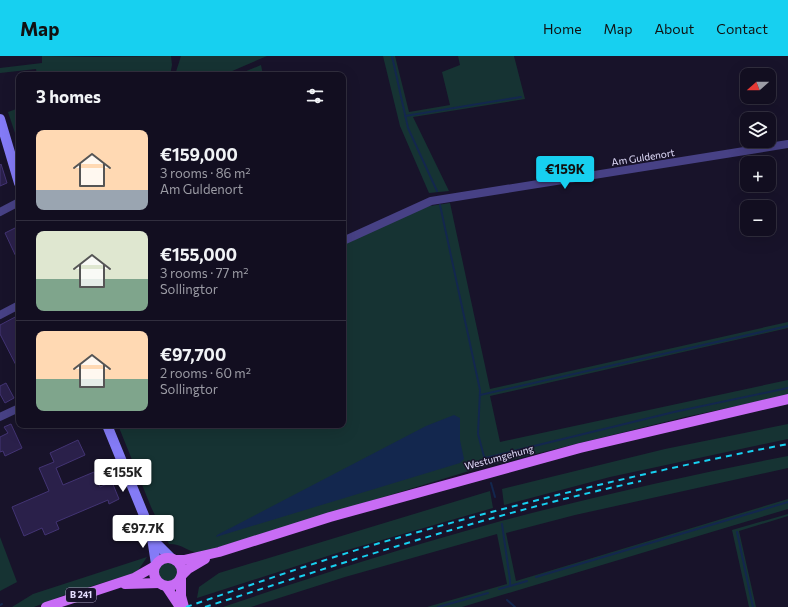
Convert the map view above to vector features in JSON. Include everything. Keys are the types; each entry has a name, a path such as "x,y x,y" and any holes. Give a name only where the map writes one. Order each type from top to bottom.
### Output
{"main road":[{"path":"0,119 16,161"},
{"name":"Westumgehung","path":"173,559 184,560 219,552 502,468 580,448 788,400"},
{"path":"108,428 157,544 181,566 181,596 184,607"},
{"path":"150,530 155,565 154,576 180,607"},
{"name":"Westumgehung","path":"182,576 197,563 219,552"},
{"name":"B 241","path":"46,607 117,585 134,578 162,559 173,559"},
{"name":"B 241","path":"117,585 175,585 182,576"}],"street":[{"name":"Am Guldenort","path":"346,240 431,201 788,144"},
{"path":"0,212 16,204"},
{"path":"0,314 16,306"},
{"path":"0,417 16,409"}],"green space":[{"path":"42,56 171,56 172,65 171,72 36,72 36,69 0,73 0,68 42,63"},
{"path":"181,56 267,56 230,72 176,72"},
{"path":"383,56 395,56 409,112 450,105 442,72 460,65 458,56 514,56 525,99 413,117 449,191 429,193 400,126"},
{"path":"261,65 262,72 244,72"},
{"path":"16,109 16,136 8,112"},
{"path":"450,203 490,389 788,322 788,328 490,396 500,442 788,380 788,395 685,417 479,468 199,553 178,545 169,544 151,507 119,428 346,428 346,244 423,207"},
{"path":"788,424 788,439 610,477 504,505 502,489 665,449"},
{"path":"788,456 788,468 575,515 506,533 516,581 788,499 788,509 462,607 427,607 507,584 497,534 345,577 251,607 223,607 357,563 494,523 640,487"},
{"path":"490,491 493,508 337,553 197,598 199,587 219,573"},
{"path":"788,514 788,516 739,531 756,607 749,607 732,530"},
{"path":"0,537 17,582 0,591"},
{"path":"147,557 137,572 67,594 34,607 12,607 33,594"},
{"path":"168,561 176,564 179,572 176,580 168,583 160,580 157,572 160,564"}],"water":[{"path":"454,415 460,418 460,440 464,459 460,463 216,537 217,535 426,426"}],"building":[{"path":"1,164 7,183 0,186 0,165"},
{"path":"15,228 16,257 5,233"},
{"path":"16,317 16,365 0,334 0,325"},
{"path":"6,383 14,398 5,403 0,394 0,386"},
{"path":"11,424 22,448 5,456 3,451 0,452 0,437 8,433 4,427"},
{"path":"78,440 85,455 56,468 63,485 94,472 100,487 112,482 119,499 109,504 108,500 56,522 59,529 45,535 42,528 24,536 12,507 49,491 39,468 54,462 50,453"}],"waterway":[{"path":"392,56 408,128 437,191"},
{"path":"405,116 521,97"},
{"path":"440,205 480,390 478,434 486,464"},
{"path":"480,395 788,326"},
{"path":"485,458 674,412 788,388"},
{"path":"491,483 495,497"},
{"path":"536,577 788,502"},
{"path":"499,589 510,586 502,524"},
{"path":"737,532 753,607"},
{"path":"510,586 527,581"},
{"path":"438,607 488,593"},
{"path":"507,600 515,607"}],"railway":[{"path":"186,607 349,552 424,530 631,477 788,444"},
{"path":"205,607 367,555 476,523 641,481"}]}
